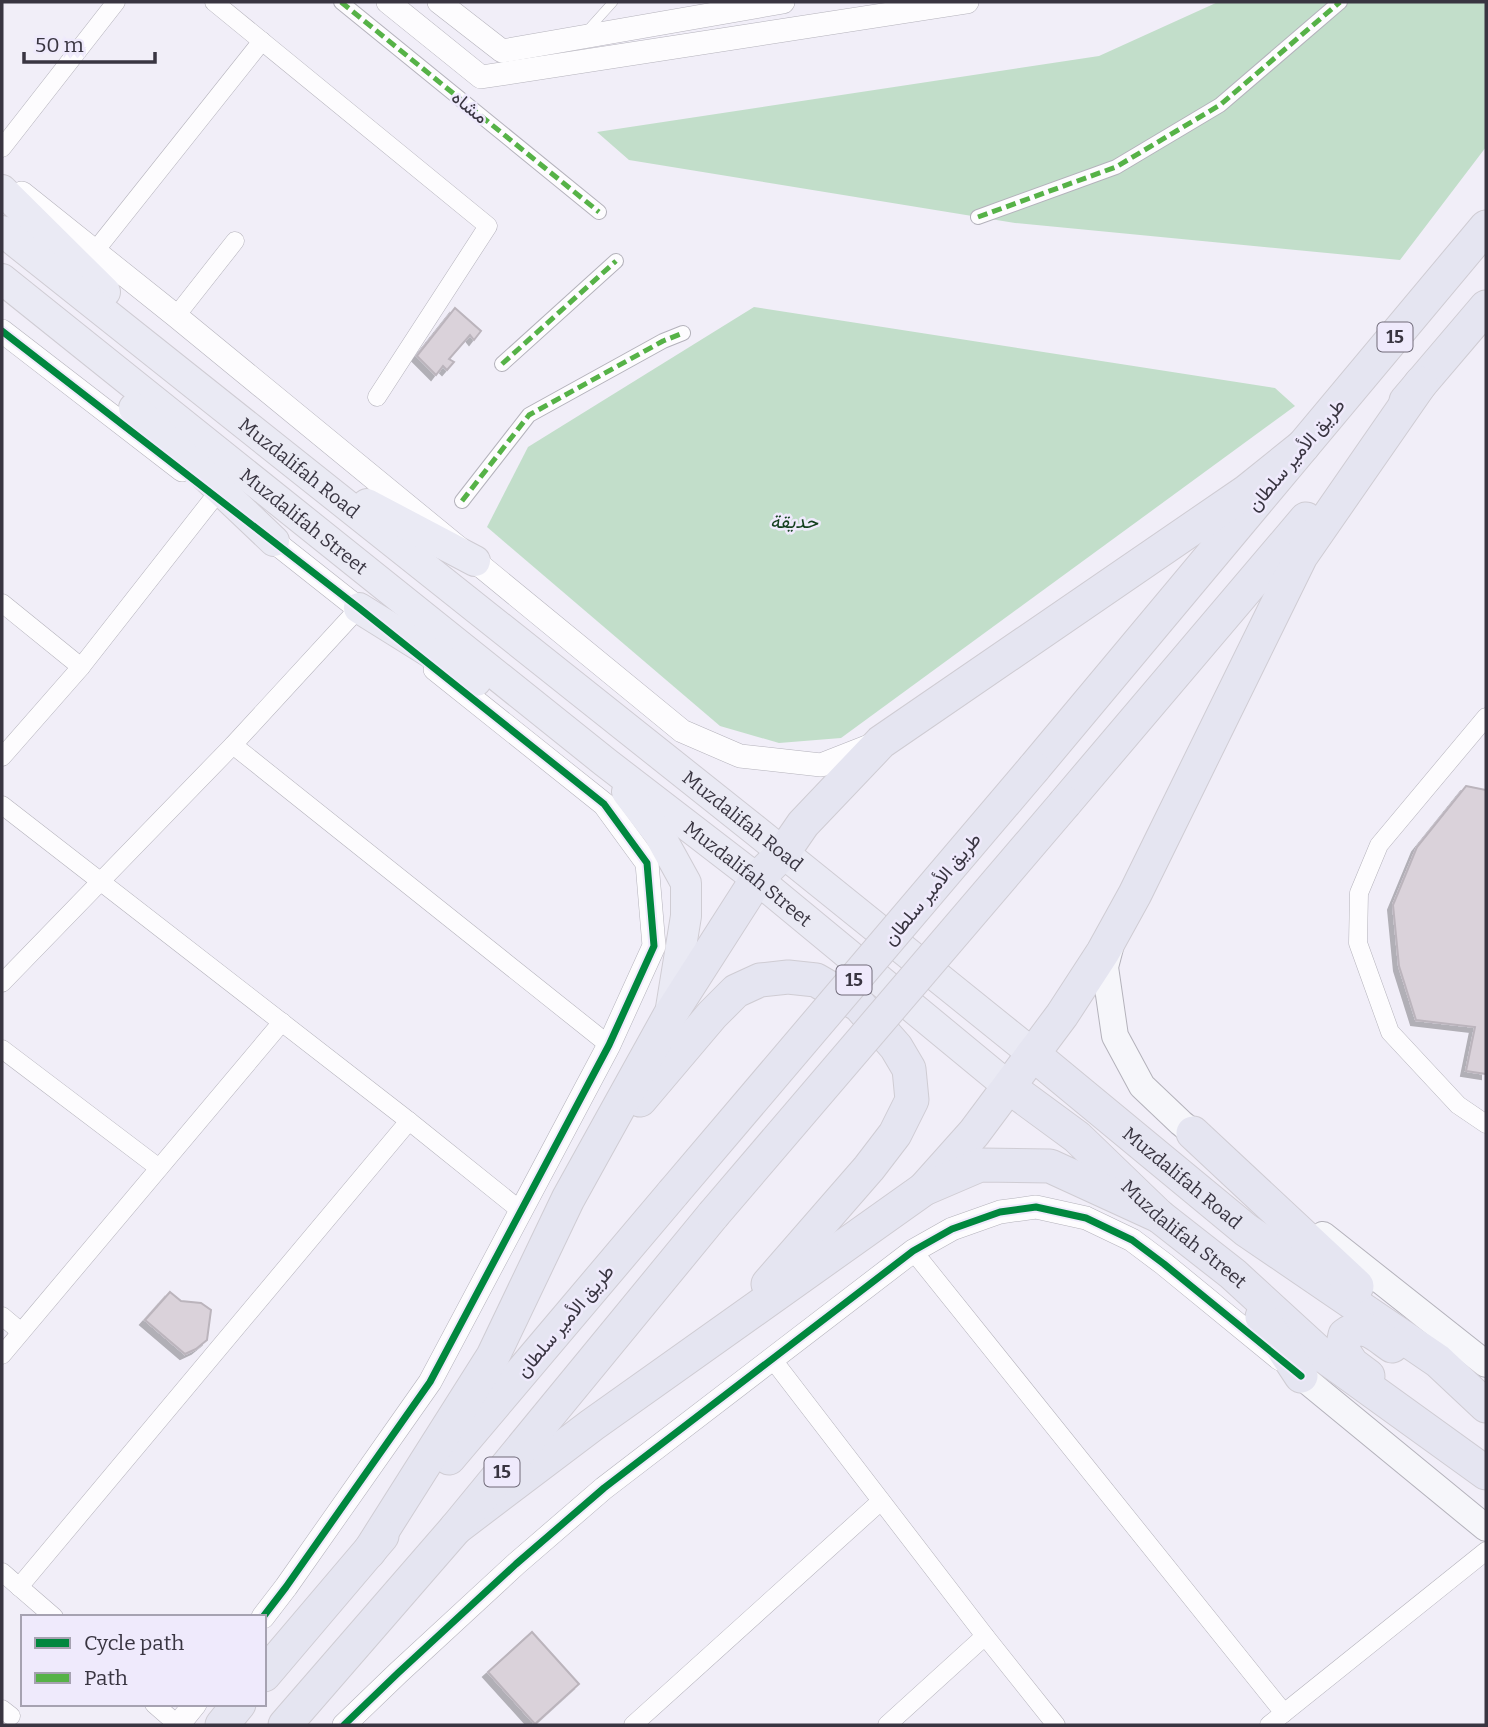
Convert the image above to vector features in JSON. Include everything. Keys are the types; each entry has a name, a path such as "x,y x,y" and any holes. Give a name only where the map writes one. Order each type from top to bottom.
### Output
{"highway":[{"path":"2,190 148,334 264,440"},
{"name":"طريق الأمير سلطان","path":"266,1673 1034,768 1486,228"},
{"name":"Muzdalifah Road","path":"2,230 755,830 1246,1230 1438,1361 1486,1406"},
{"path":"2,281 274,541"},
{"name":"Muzdalifah Street","path":"2,281 605,762 757,879 1021,1096 1077,1137 1159,1216 1233,1274 1317,1351 1486,1473"},
{"name":"15","path":"285,1725 456,1528 713,1215 1486,307"},
{"path":"1021,1096 1033,1054 1103,952 1135,894 1301,556 1421,383"},
{"path":"369,1552 493,1356 568,1199 670,1015 757,879 783,853 803,824 881,742 1247,491 1303,446"},
{"path":"303,470 475,561"},
{"path":"359,608 605,762 659,834 686,883 686,916 670,1015"},
{"path":"731,859 755,866 766,853 755,830"},
{"path":"589,1159 712,1015 736,991 760,980 788,976 816,980 859,1005 896,1047 909,1069 912,1100 895,1134 869,1168 732,1326"},
{"path":"456,1528 592,1425 924,1189 974,1133 1021,1096 1027,1083 1038,1072 1059,1076"},
{"path":"1193,1133 1438,1361"},
{"path":"924,1189 980,1166 1050,1166 1159,1216"},
{"path":"1233,1274 1301,1376"},
{"path":"1486,1413 1368,1329 1352,1329 1345,1335 1342,1349 1352,1364 1486,1473"},
{"path":"222,1725 237,1706"}],"main road":[{"path":"1115,929 1105,967 1115,1036 1142,1086 1193,1133 1486,1364"},
{"path":"1301,1376 1486,1528"}],"street":[{"path":"2,148 116,2"},
{"path":"214,2 488,226 377,397"},
{"name":"مشاه","path":"341,2 599,212"},
{"path":"388,2 481,77 967,2"},
{"path":"439,2 502,51 783,2"},
{"path":"978,217 1116,167 1197,119 1220,105 1340,2"},
{"path":"95,251 262,41"},
{"path":"2,177 682,730 740,756 821,765 881,742"},
{"path":"176,316 235,241"},
{"path":"502,364 616,261"},
{"path":"2,331 274,541 604,804 647,863 654,946 609,1045 430,1382 265,1615"},
{"path":"462,501 529,415 663,341 683,333"},
{"path":"2,757 81,667 215,496"},
{"path":"2,603 81,667"},
{"path":"2,983 233,745 359,608"},
{"path":"1486,717 1379,845 1359,894 1357,943 1390,1032 1458,1105 1486,1124"},
{"path":"233,745 609,1045"},
{"path":"2,805 521,1211"},
{"path":"2,1355 282,1022"},
{"path":"2,1049 159,1168"},
{"path":"19,1587 409,1121"},
{"path":"344,1725 496,1583 604,1488 913,1251 952,1229 1000,1212 1036,1208 1086,1218 1143,1248 1301,1376"},
{"path":"913,1251 1284,1713"},
{"path":"2,1316 21,1332"},
{"path":"773,1360 1056,1725"},
{"path":"634,1725 881,1501"},
{"path":"1269,1725 1486,1551"},
{"path":"2,1572 52,1615"},
{"path":"887,1725 985,1636"},
{"path":"156,1706 178,1725 193,1706"}],"lane":[{"path":"582,37 612,2"}],"green space":[{"path":"1218,2 1486,2 1486,147 1400,260 1015,223 629,160 597,132 1099,56"},
{"name":"حديقة","path":"754,307 1275,388 1295,406 841,738 779,743 720,726 487,527 528,447"}],"building":[{"path":"455,308 481,331 474,340 470,335 449,359 454,362 447,370 443,366 436,375 417,356"},
{"path":"1466,786 1486,790 1486,1074 1466,1071 1475,1027 1416,1020 1399,966 1393,905 1417,847"},
{"path":"170,1292 181,1301 201,1303 211,1310 207,1340 185,1354 145,1320"},
{"path":"532,1632 579,1684 535,1724 488,1672"}],"marked path":[{"path":"341,2 599,212"},
{"path":"978,217 1116,167 1220,105 1340,2"},
{"path":"502,364 616,261"},
{"path":"462,501 529,415 663,341 683,333"}],"cycle path":[{"path":"2,331 359,608 604,804 647,863 654,946 609,1045 430,1382 265,1615"},
{"path":"344,1725 516,1564 604,1488 913,1251 952,1229 1000,1212 1036,1207 1086,1218 1132,1240 1301,1376"}]}
